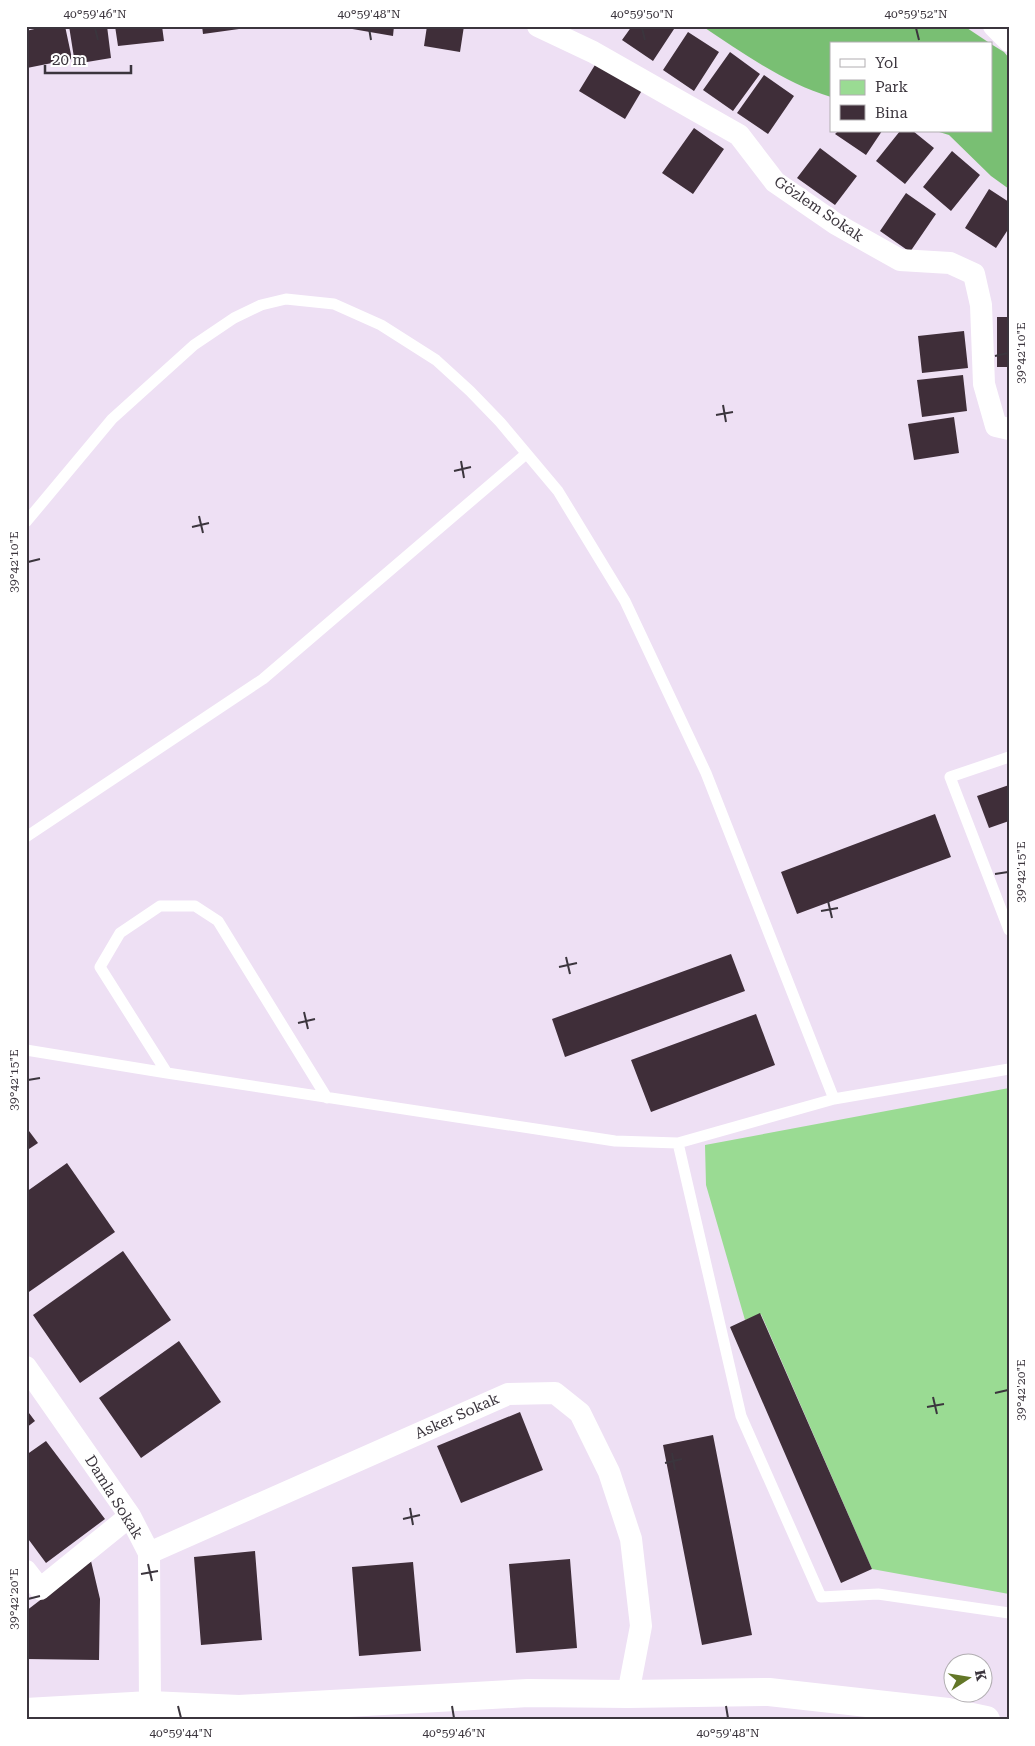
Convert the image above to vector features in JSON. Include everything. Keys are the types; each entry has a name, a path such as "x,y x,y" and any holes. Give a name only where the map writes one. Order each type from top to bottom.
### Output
{"main road":[{"path":"26,1712 150,1705 239,1709 528,1693 769,1692 948,1712 986,1720"}],"street":[{"name":"Gözlem Sokak","path":"538,26 593,52 740,135 775,182 836,224 900,260 950,264 974,274 981,305 984,384 996,426 1009,429"},
{"path":"994,26 1009,41"},
{"name":"Damla Sokak","path":"26,1367 130,1516 149,1554 150,1705"},
{"name":"Asker Sokak","path":"149,1554 508,1394 555,1393 580,1413 609,1472 630,1539 641,1626 628,1694"},
{"path":"26,1571 40,1589 130,1516"}],"lane":[{"path":"26,522 112,419 194,345 234,318 261,305 286,299 334,304 389,330 436,360 500,422 558,491 629,610 706,773 834,1099"},
{"path":"26,837 263,679 526,454"},
{"path":"1009,757 950,777 1009,930"},
{"path":"167,1073 100,967 120,933 160,906 194,906 218,922 327,1098"},
{"path":"26,1050 615,1141 678,1143 834,1099 1009,1069"},
{"path":"678,1143 741,1416 821,1597 878,1594 1009,1613"}],"green space":[{"path":"702,26 964,26 988,42 830,42 830,97 780,76"},
{"path":"992,45 1004,52 1009,58 1009,189 991,176 949,135 939,132 992,132"},
{"path":"1009,1088 1009,1594 872,1569 761,1314 745,1320 706,1185 705,1145"}],"building":[{"path":"47,26 65,26 72,59 27,68 26,31"},
{"path":"69,26 107,26 111,58 75,64"},
{"path":"115,26 162,26 164,41 118,46"},
{"path":"202,26 239,26 239,29 203,34"},
{"path":"335,26 394,26 393,36"},
{"path":"427,26 464,26 460,52 424,46"},
{"path":"632,26 676,26 653,61 622,40"},
{"path":"688,32 719,52 694,91 663,70"},
{"path":"730,52 760,74 733,111 703,90"},
{"path":"598,60 644,87 625,119 579,91"},
{"path":"764,75 794,96 768,134 737,113"},
{"path":"694,128 724,149 693,194 662,173"},
{"path":"837,132 881,132 866,155 835,134"},
{"path":"899,132 914,132 934,148 905,184 876,161"},
{"path":"820,148 857,176 835,205 797,178"},
{"path":"952,151 980,175 951,211 923,187"},
{"path":"989,189 1009,202 1009,228 996,248 965,228"},
{"path":"906,193 936,214 910,252 880,231"},
{"path":"997,317 1009,317 1009,367 997,367"},
{"path":"964,331 968,368 922,373 918,336"},
{"path":"963,375 967,411 922,417 917,380"},
{"path":"954,417 959,453 914,460 908,424"},
{"path":"1009,785 1009,821 989,828 977,796"},
{"path":"935,814 951,857 797,914 781,872"},
{"path":"731,954 745,991 565,1057 552,1019"},
{"path":"756,1014 775,1065 651,1112 631,1060"},
{"path":"26,1127 38,1143 26,1151"},
{"path":"67,1163 115,1232 26,1294 26,1192"},
{"path":"123,1251 171,1320 80,1383 33,1315"},
{"path":"760,1313 872,1569 841,1583 730,1327"},
{"path":"179,1341 221,1402 141,1458 99,1398"},
{"path":"26,1409 35,1421 26,1428"},
{"path":"520,1412 543,1470 461,1503 437,1446"},
{"path":"713,1435 752,1635 702,1645 663,1445"},
{"path":"46,1441 105,1519 46,1563 26,1536 26,1455"},
{"path":"255,1551 262,1640 201,1645 194,1557"},
{"path":"570,1559 577,1648 516,1653 509,1564"},
{"path":"91,1561 100,1599 99,1660 26,1659 26,1611"},
{"path":"413,1562 421,1651 359,1656 352,1567"}]}
